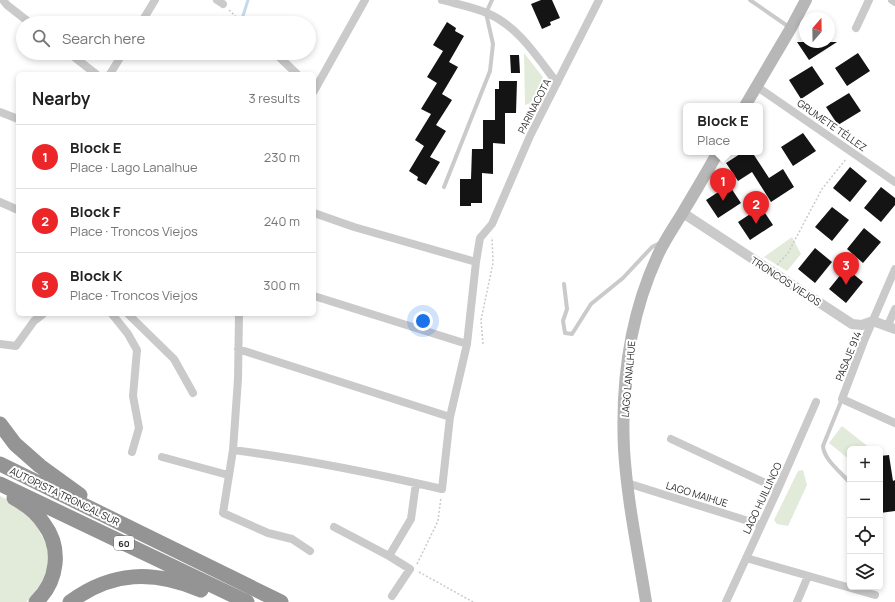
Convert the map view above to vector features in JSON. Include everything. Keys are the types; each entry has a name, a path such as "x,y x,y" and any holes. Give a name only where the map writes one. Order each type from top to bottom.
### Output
{"highway":[{"path":"0,424 15,444 40,466 77,493 140,532"},
{"name":"AUTOPISTA TRONCAL SUR","path":"0,464 281,602"},
{"name":"AUTOPISTA TRONCAL SUR","path":"0,484 247,602"},
{"path":"0,488 20,501 39,517 47,527 52,539 56,555 54,572 48,588 36,602"},
{"path":"70,602 89,589 110,581 134,576 161,577 180,582 231,602"}],"main road":[{"path":"747,103 806,0"},
{"name":"LAGO LANALHUE","path":"646,602 627,483 624,428 629,350 634,324 643,292 657,257 665,240 683,213 716,155"}],"street":[{"path":"3,0 21,16"},
{"path":"145,16 155,0"},
{"path":"316,87 365,0"},
{"path":"442,0 486,13 507,25 528,44 557,83"},
{"name":"PARINACOTA","path":"442,489 450,417 467,344 480,238 492,224 530,136 599,0"},
{"path":"856,28 869,0"},
{"path":"78,60 93,72"},
{"path":"111,72 119,60"},
{"path":"283,60 295,72"},
{"name":"GRUMETE TÉLLEZ","path":"756,86 895,182"},
{"path":"0,112 16,118"},
{"path":"0,202 16,209"},
{"name":"TRONCOS VIEJOS","path":"683,213 852,324 862,325 873,321 891,327"},
{"path":"316,214 354,227 476,262"},
{"name":"PASAJE 914","path":"842,399 864,341 895,269"},
{"path":"316,297 467,344"},
{"path":"891,327 895,309"},
{"path":"0,344 16,346 34,321 40,316"},
{"path":"114,316 128,334 137,350 133,396 139,428 132,452"},
{"path":"130,316 174,359 193,393"},
{"path":"239,316 238,378 233,450 223,513 268,533 292,539 310,551"},
{"path":"238,348 450,417"},
{"path":"842,399 895,423"},
{"name":"LAGO HUILLINCO","path":"726,602 816,402"},
{"path":"671,439 778,489"},
{"path":"233,450 299,459 442,489"},
{"path":"162,457 228,475"},
{"path":"389,556 411,519 416,483"},
{"name":"LAGO MAIHUE","path":"627,483 761,525"},
{"path":"334,527 389,556 410,569 392,596"},
{"path":"746,558 875,595"},
{"path":"797,602 808,576"}],"lane":[{"path":"444,187 490,71 493,44 486,13 492,0"},
{"path":"750,0 791,28"},
{"path":"564,284 567,309 563,321 565,333 572,334 590,304 623,278 652,247 665,240"},
{"path":"842,399 823,446 823,451 826,457 849,482"}],"path":[{"path":"220,2 235,16"},
{"path":"772,271 788,253 822,189 852,152"},
{"path":"483,344 481,320 493,263 492,224"},
{"path":"442,489 438,520 414,569 473,602"}],"green space":[{"path":"524,53 542,76 546,85 537,101 525,105"},
{"path":"792,237 801,254 787,271 764,257"},
{"path":"842,426 867,446 847,446 847,458 829,443"},
{"path":"803,470 807,485 788,526 777,524 774,520 798,471"},
{"path":"0,496 8,500 35,523 47,546 49,571 38,592 26,602 0,602"}],"building":[{"path":"541,0 552,0 560,18 550,22 551,25 542,29 531,4"},
{"path":"447,22 456,28 455,31 464,36 449,62 458,67 442,94 452,100 436,125 446,131 430,157 440,162 426,185 417,180 418,177 409,171 424,146 415,140 431,114 421,109 437,83 427,77 443,51 433,45"},
{"path":"801,48 828,48 809,60"},
{"path":"858,53 870,71 847,86 835,68"},
{"path":"510,55 519,55 520,73 511,73"},
{"path":"812,66 824,84 801,99 789,80"},
{"path":"499,81 517,81 516,113 505,113 505,144 493,143 493,174 482,173 482,203 471,203 471,206 460,206 460,179 471,179 472,149 483,149 483,120 495,120 495,89 499,89"},
{"path":"849,93 861,111 838,125 826,107"},
{"path":"803,133 816,151 793,166 781,147"},
{"path":"738,155 754,155 769,178 783,169 794,187 771,202 752,172 738,181 726,163"},
{"path":"850,167 867,181 850,202 833,188"},
{"path":"729,185 741,203 718,218 706,200"},
{"path":"881,187 895,198 895,205 881,222 864,208"},
{"path":"761,207 773,225 750,240 738,222"},
{"path":"832,207 849,220 832,241 815,227"},
{"path":"864,228 881,242 863,263 847,249"},
{"path":"815,248 832,262 815,283 798,269"},
{"path":"846,268 863,282 846,303 829,289"},
{"path":"889,455 893,481 895,480 895,511 883,513 883,482 883,456"}],"waterway":[{"path":"243,16 248,0"}],"place":[{"name":"Block E","path":"723,201"},
{"name":"Block F","path":"756,224"},
{"name":"Block K","path":"846,285"}]}
